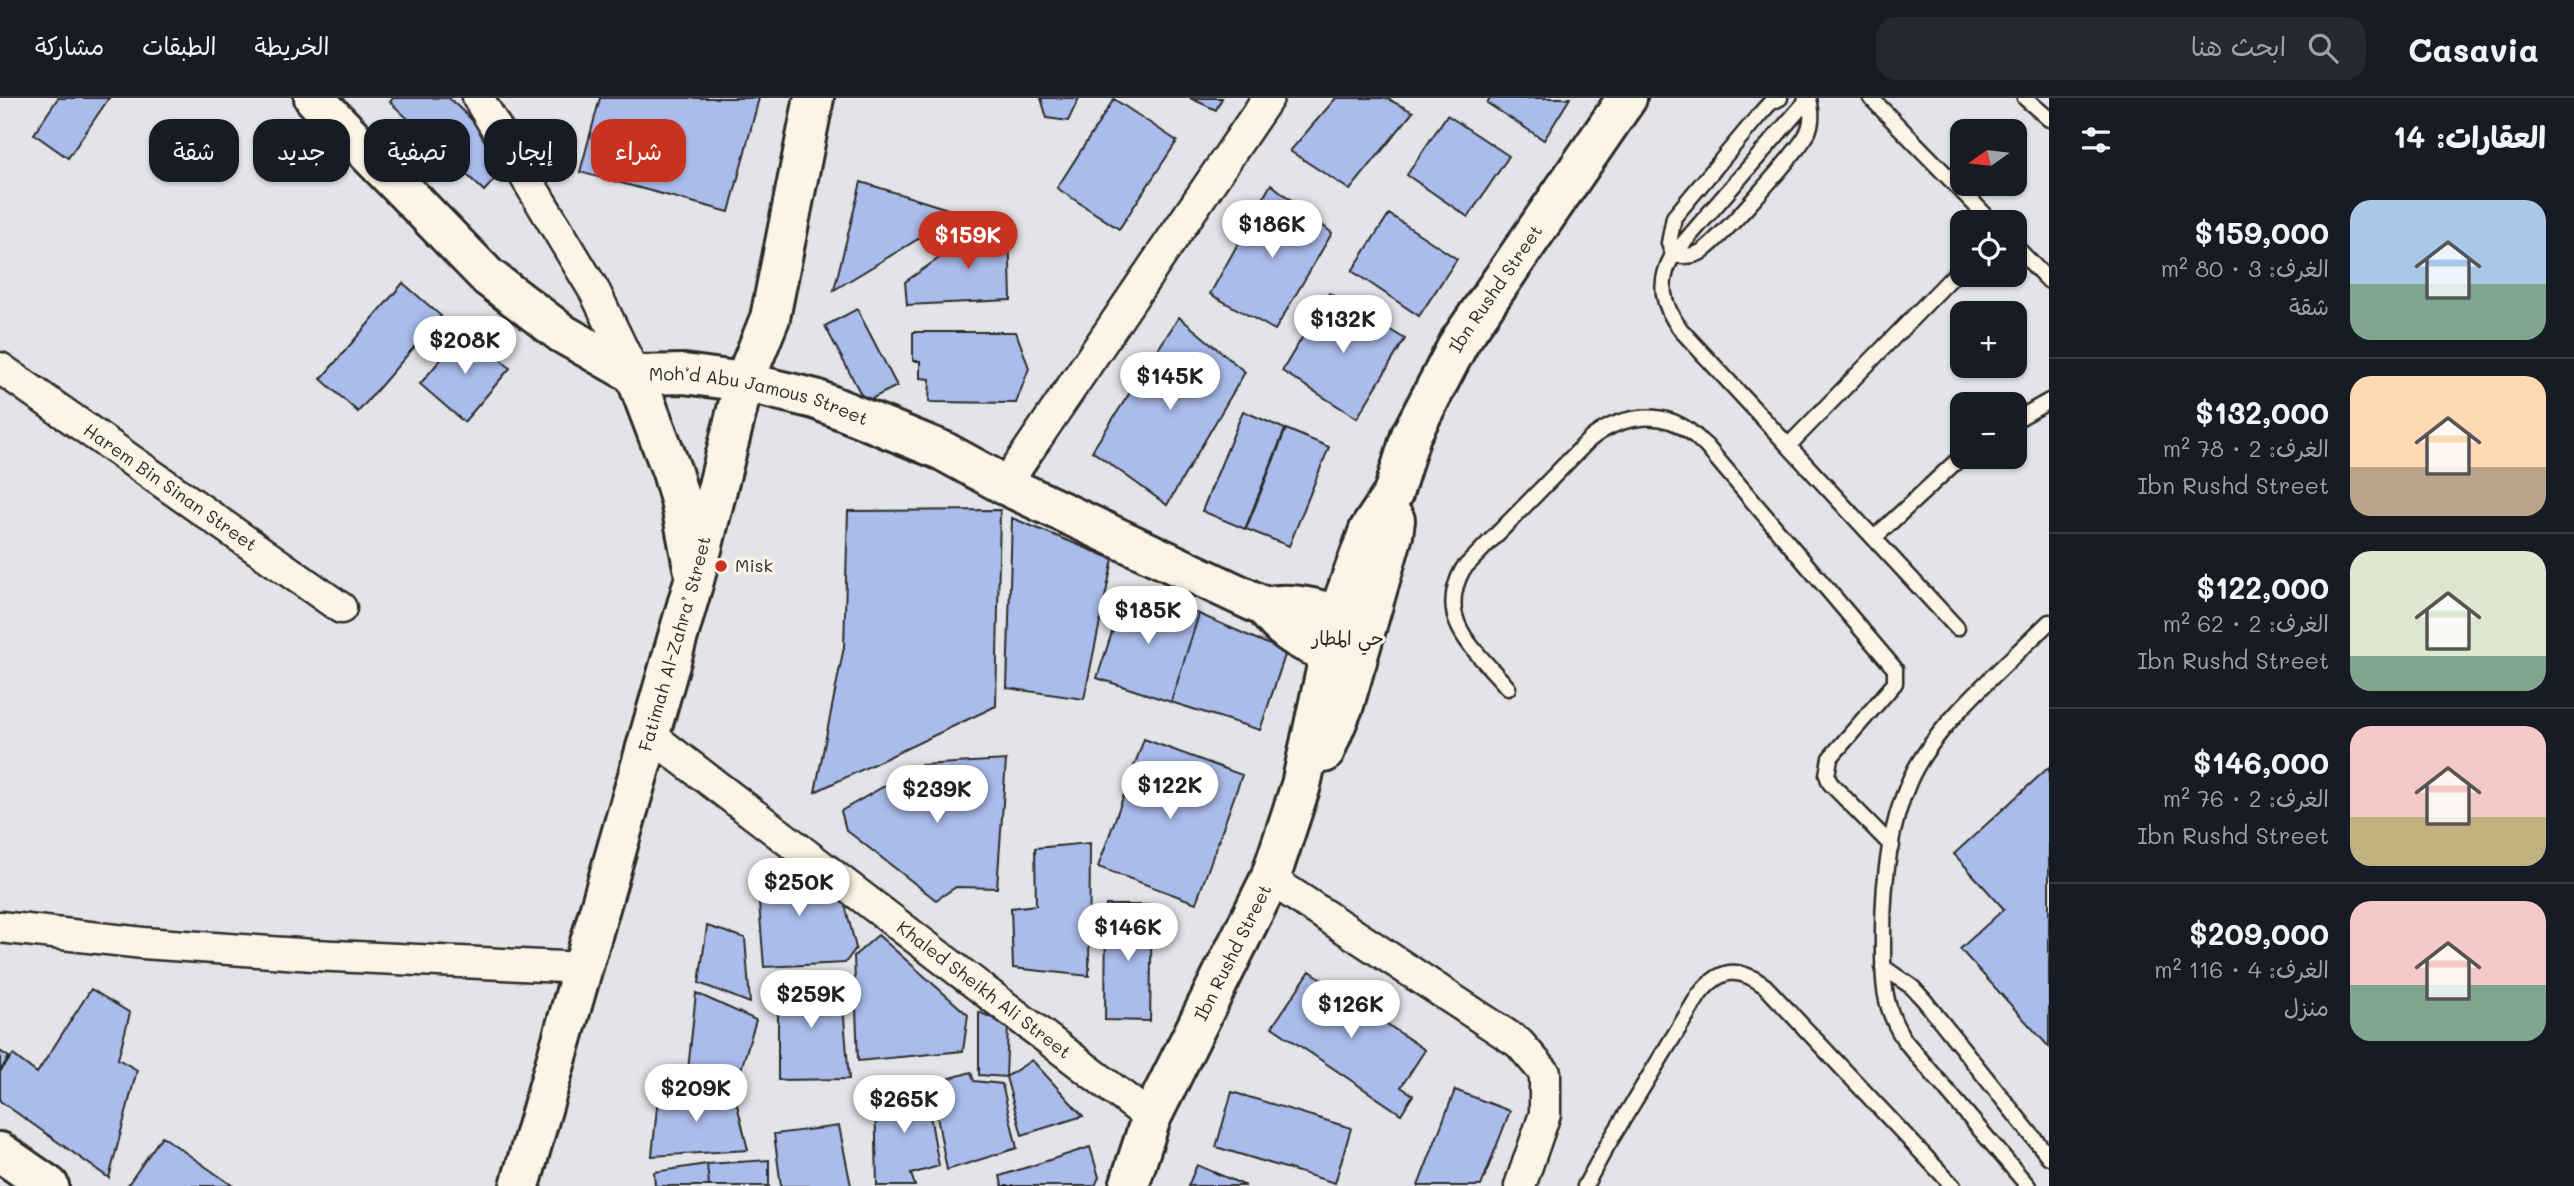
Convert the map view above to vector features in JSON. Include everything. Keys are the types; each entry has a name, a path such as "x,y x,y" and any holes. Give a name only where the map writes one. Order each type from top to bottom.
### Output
{"street":[{"name":"Moh’d Abu Jamous Street","path":"314,98 488,277 563,334 635,375 684,374 744,382 815,399 943,451 1005,485 1265,607 1290,604 1348,639"},
{"path":"478,98 595,292 635,375 674,481 695,577"},
{"name":"Fatimah Al-Zahra’ Street","path":"520,1186 695,577 744,382 770,318 814,98"},
{"path":"1005,485 1268,98"},
{"name":"Ibn Rushd Street","path":"1129,1186 1151,1118 1270,879 1348,639 1369,530 1393,494 1411,435 1460,341 1627,98"},
{"name":"Harem Bin Sinan Street","path":"0,369 341,608"},
{"name":"Khaled Sheikh Ali Street","path":"650,735 1151,1118"},
{"path":"1270,879 1519,1043 1545,1073 1545,1114 1520,1186"},
{"path":"0,927 143,943 313,956 584,968"},
{"path":"0,1152 49,1186"}],"lane":[{"path":"1673,254 1669,243 1674,217 1760,114 1770,103 1780,98"},
{"path":"1673,254 1699,254 1719,238 1805,136 1812,113 1808,98"},
{"path":"1808,98 1673,254 1666,266 1662,284 1663,301 1671,317 1957,628"},
{"path":"1871,98 1980,210"},
{"path":"2025,98 2049,120"},
{"path":"2027,259 2049,281"},
{"path":"1789,445 1950,279"},
{"path":"2027,414 2049,401"},
{"path":"1508,688 1464,635 1455,619 1451,601 1455,584 1463,569 1605,426 1624,419 1667,420 1689,430 1706,446 1895,669 1895,683 1830,758 1827,775 1836,789 1892,846"},
{"path":"1874,538 1950,467"},
{"path":"2028,1186 1894,1025 1883,987 1885,888 1898,817 1909,782 1927,750 1954,718 2049,622"},
{"path":"1883,967 1912,987 1924,1000 2049,1157"},
{"path":"1585,1186 1699,995 1712,979 1730,972 1749,974 1765,986 1953,1186"}],"building":[{"path":"58,98 109,98 68,158 34,134"},
{"path":"393,98 449,98 484,131 484,182 492,182 484,191 470,178 470,119 408,119 390,102"},
{"path":"600,98 759,98 729,212 617,182 686,182 686,119 594,119"},
{"path":"1041,98 1079,98 1068,121 1047,118"},
{"path":"1190,98 1222,98 1216,110"},
{"path":"1336,98 1386,98 1413,112 1350,190 1290,151"},
{"path":"1490,98 1570,98 1544,140 1487,103"},
{"path":"1114,99 1177,141 1119,229 1057,188"},
{"path":"1447,115 1509,156 1468,217 1407,175"},
{"path":"591,131 591,175 580,172"},
{"path":"861,182 961,213 834,290"},
{"path":"1271,184 1332,233 1275,330 1210,294"},
{"path":"1389,214 1457,259 1419,316 1352,271"},
{"path":"1000,215 1009,225 1011,300 907,305 905,282"},
{"path":"403,283 441,316 358,412 321,379"},
{"path":"1329,293 1405,339 1357,418 1282,371"},
{"path":"857,309 897,386 865,402 825,326"},
{"path":"1179,317 1245,372 1167,505 1092,451"},
{"path":"466,330 510,368 464,422 420,384"},
{"path":"913,332 1016,332 1029,368 1016,403 929,402 930,379 920,378 920,361 913,361"},
{"path":"1243,411 1285,429 1245,529 1202,511"},
{"path":"1286,429 1329,447 1289,546 1246,529"},
{"path":"1000,510 996,706 815,792 844,647 848,511"},
{"path":"1012,518 1113,559 1084,699 1007,688"},
{"path":"1126,590 1199,614 1171,702 1097,678"},
{"path":"1199,614 1286,652 1260,730 1171,702"},
{"path":"1144,739 1242,775 1196,903 1098,867"},
{"path":"1006,760 997,888 956,887 936,900 846,830 841,811 921,765"},
{"path":"2049,767 2049,1047 1960,949 2004,909 1954,854"},
{"path":"1090,843 1089,976 1013,968 1011,908 1036,905 1035,848"},
{"path":"789,856 811,863 811,902 844,901 856,948 845,963 764,967 756,864"},
{"path":"1106,905 1152,905 1150,1021 1105,1020"},
{"path":"707,926 745,938 750,1003 699,983"},
{"path":"878,935 968,1015 963,1051 858,1061 854,956"},
{"path":"1310,971 1425,1050 1401,1087 1413,1095 1401,1114 1272,1027"},
{"path":"778,977 841,981 849,1079 778,1080"},
{"path":"91,989 130,1013 118,1059 137,1070 109,1178 0,1101 0,1072 13,1055 37,1073"},
{"path":"696,993 756,1020 736,1086 687,1080"},
{"path":"979,1012 1008,1025 1006,1077 979,1075"},
{"path":"0,1051 9,1057 0,1071"},
{"path":"1032,1060 1083,1116 1022,1135 1006,1077"},
{"path":"971,1072 974,1081 1002,1084 1017,1148 947,1170 931,1084"},
{"path":"924,1081 939,1166 911,1174 915,1186 877,1186 875,1092"},
{"path":"685,1083 695,1102 735,1096 748,1150 652,1156 659,1088"},
{"path":"1455,1090 1510,1111 1481,1186 1418,1186"},
{"path":"1232,1092 1351,1128 1335,1183 1216,1147"},
{"path":"839,1126 851,1186 781,1186 774,1134"},
{"path":"162,1136 233,1186 127,1186"},
{"path":"1090,1147 1099,1177 1095,1186 1002,1186 1000,1176"},
{"path":"769,1160 769,1186 709,1186 707,1164"},
{"path":"707,1164 709,1186 655,1186 654,1172"},
{"path":"1197,1165 1246,1186 1188,1186"}],"place":[{"name":"Misk","path":"721,566"}],"district":[{"name":"حي المطار","path":"1348,638"}]}
